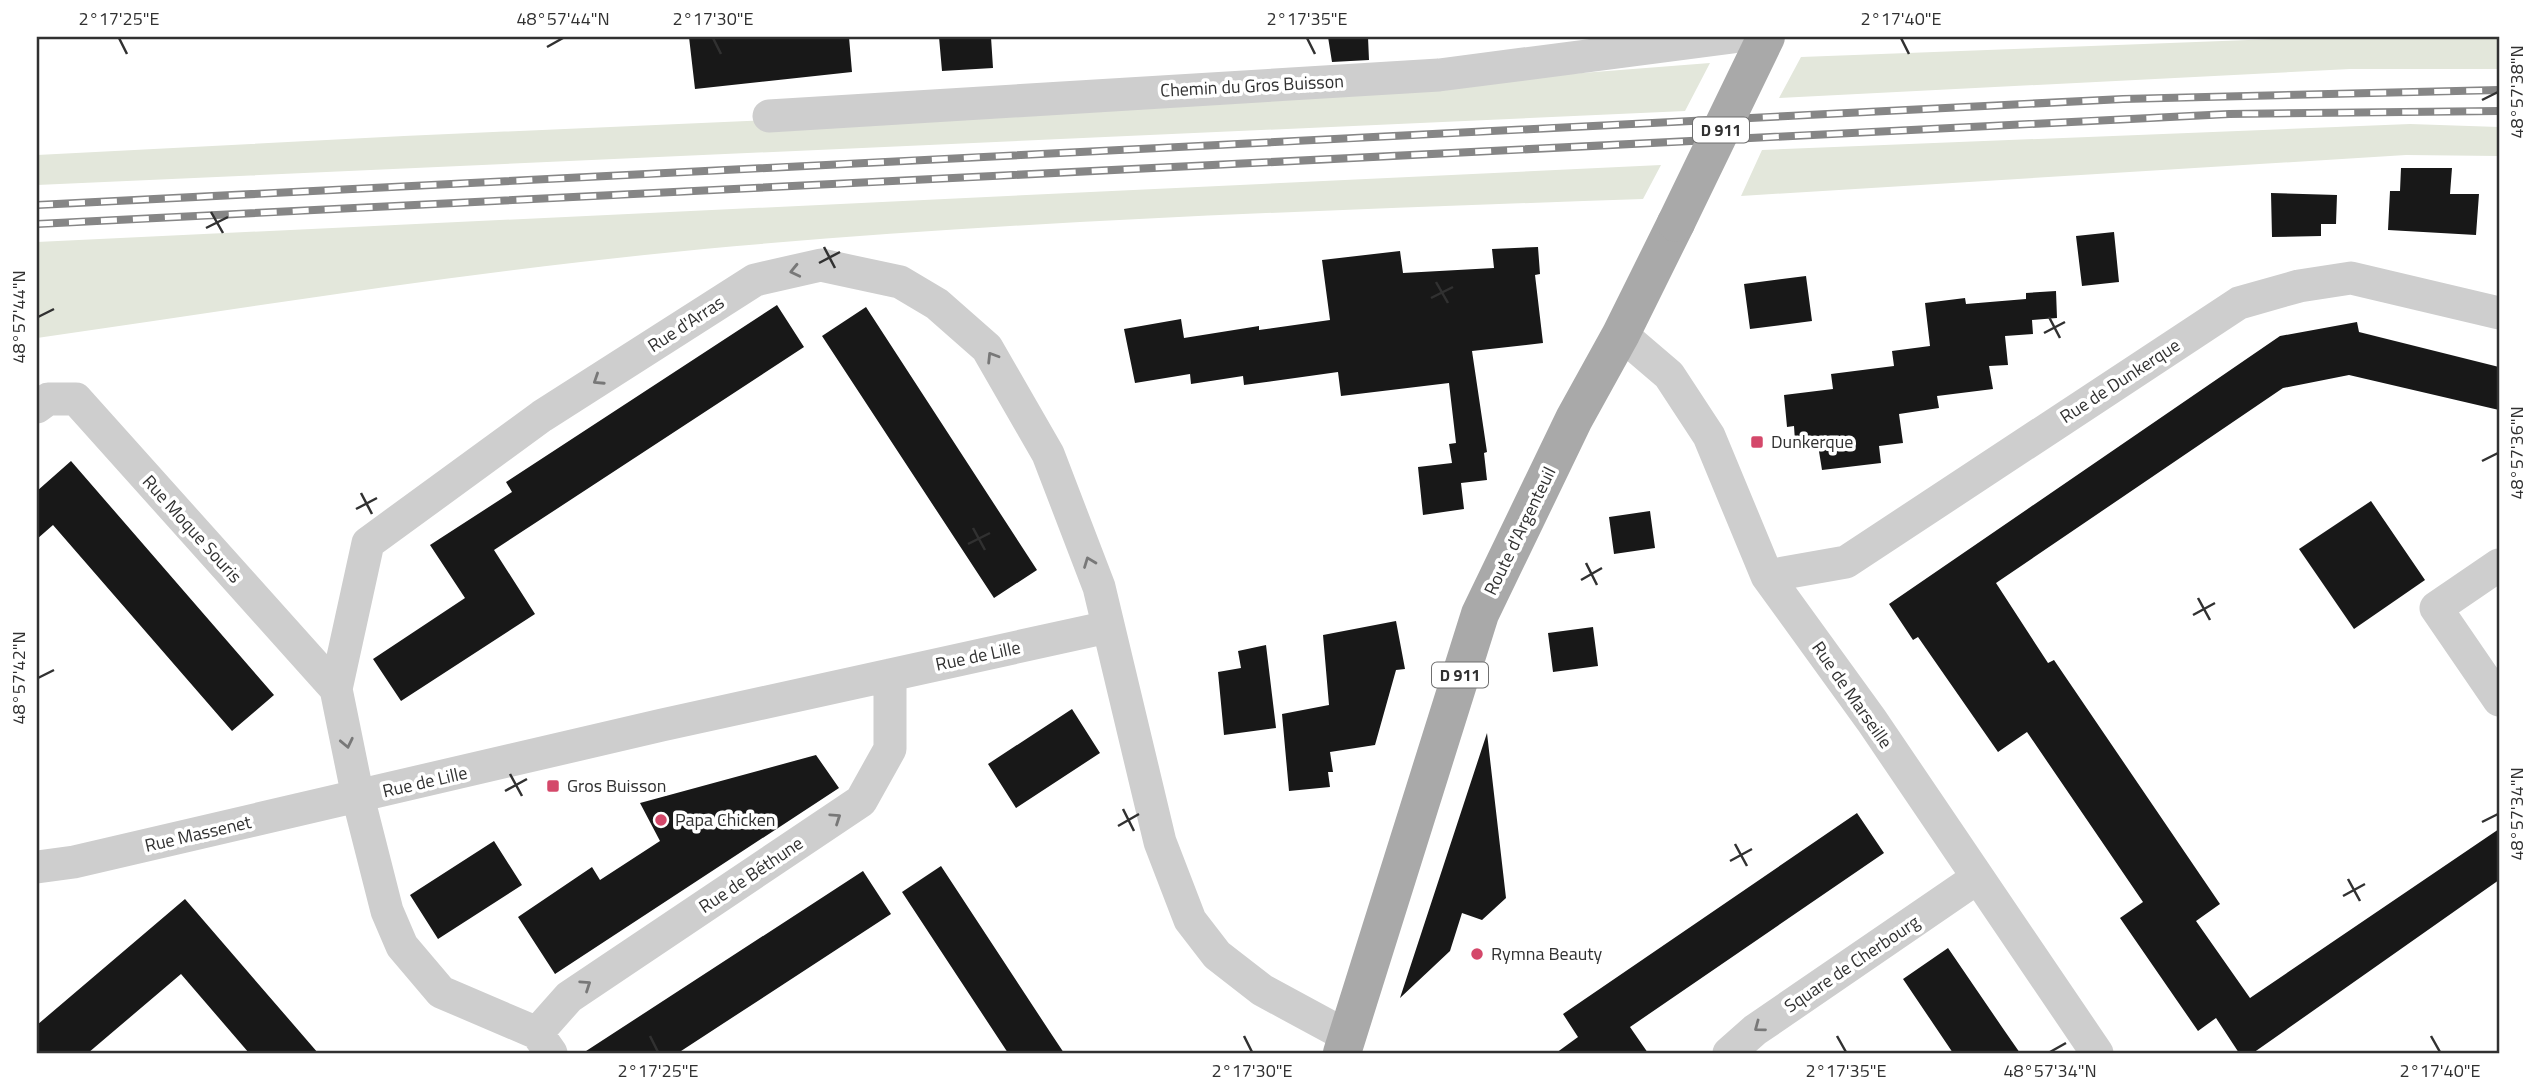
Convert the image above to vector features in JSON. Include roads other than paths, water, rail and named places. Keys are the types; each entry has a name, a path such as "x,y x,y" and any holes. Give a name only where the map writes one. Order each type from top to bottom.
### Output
{"main road":[{"name":"Route d'Argenteuil","path":"1345,1045 1480,614 1574,419 1621,334 1766,37"}],"street":[{"name":"Chemin du Gros Buisson","path":"769,116 1439,75 1733,37"},
{"name":"Rue d'Arras","path":"544,1043 441,992 402,946 387,911 358,797 336,689 368,543 542,416 755,280 821,265 900,282 937,304 987,348 1048,454 1099,587 1108,627"},
{"name":"Rue de Dunkerque","path":"1767,576 1846,562 2239,303 2299,286 2351,278 2499,313"},
{"name":"Rue de Marseille","path":"1621,334 1669,376 1709,436 1767,576 1872,721 2097,1053"},
{"name":"Rue Moque Souris","path":"37,407 48,400 76,400 336,689"},
{"path":"2499,565 2436,608 2499,700"},
{"path":"1108,627 1160,842 1190,920 1217,955 1262,990 1345,1045"},
{"name":"Rue de Lille","path":"358,797 1108,627"},
{"name":"Rue de Béthune","path":"544,1043 569,997 862,801 890,749 890,675"},
{"name":"Rue Massenet","path":"37,867 74,862 358,797"},
{"name":"Square de Cherbourg","path":"1729,1053 1755,1030 1977,878"}],"railway":[{"path":"37,205 2123,99 2499,90"},
{"path":"37,224 2229,114 2499,111"}],"place":[{"name":"Dunkerque","path":"1757,442"},
{"name":"Gros Buisson","path":"553,786"},
{"name":"Papa Chicken","path":"661,820"},
{"name":"Rymna Beauty","path":"1477,954"}]}
